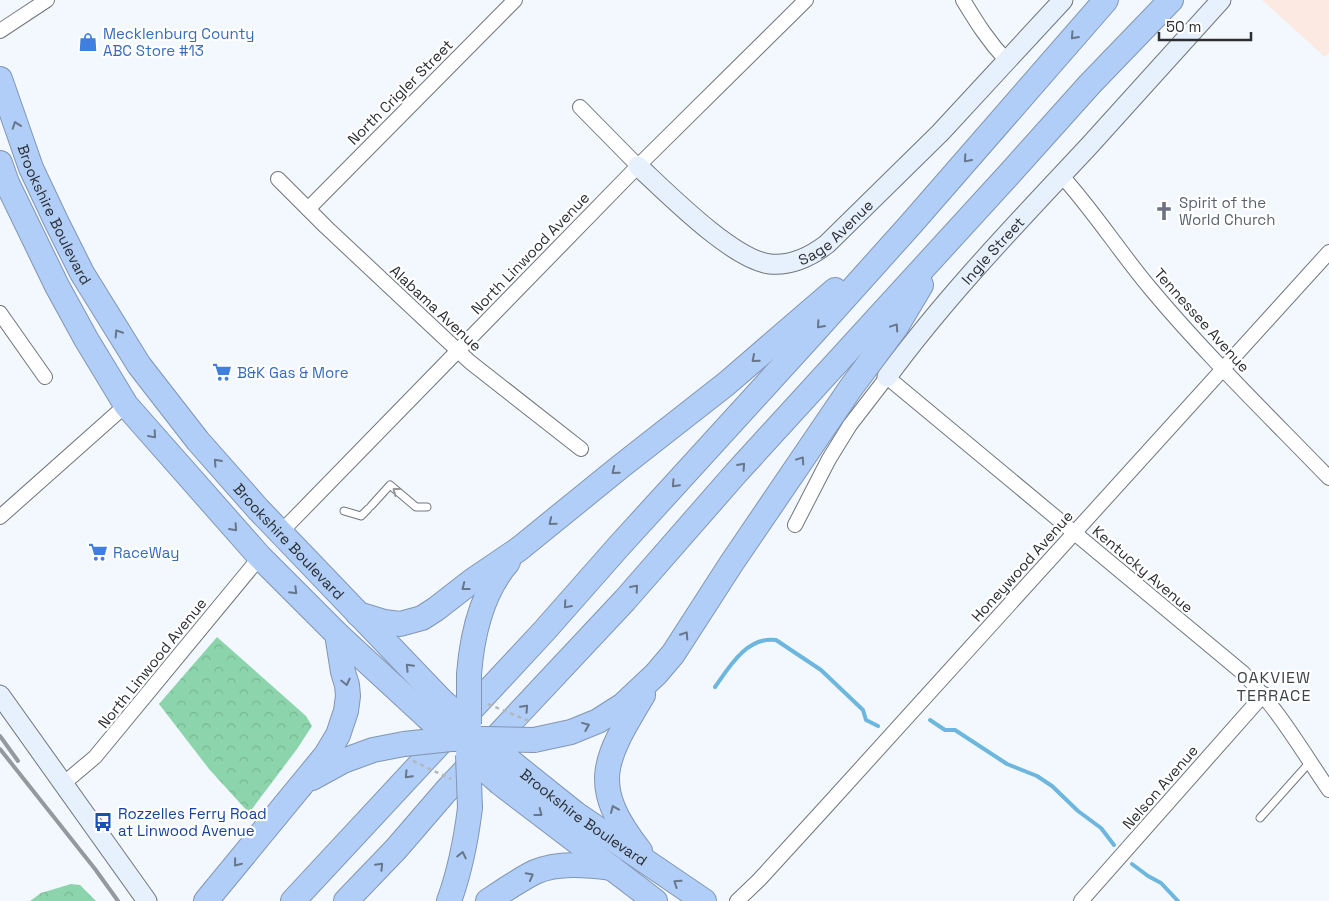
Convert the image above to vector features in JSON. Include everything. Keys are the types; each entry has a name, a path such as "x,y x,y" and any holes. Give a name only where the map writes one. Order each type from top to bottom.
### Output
{"highway":[{"path":"293,901 545,630 911,224 1106,0"},
{"path":"346,901 612,614 736,473 1090,84 1171,0"},
{"name":"Brookshire Boulevard","path":"0,79 31,168 82,273 147,376 198,441 356,614 435,710"},
{"name":"Brookshire Boulevard","path":"0,163 7,184 46,264 86,339 126,405 260,557 336,634 435,710 468,739 516,766 576,814 704,901"},
{"path":"356,614 384,622 400,624 422,618 519,549 726,384 911,224"},
{"path":"301,785 343,761 373,750 408,752 468,739 534,740 537,732 571,732 598,721 623,705 656,674 673,654 730,564 850,389 896,327 947,242"},
{"path":"46,264 98,332 131,380 138,381 147,376"},
{"path":"448,901 462,857 470,808 469,674 473,640 486,599 498,575 519,549"},
{"path":"206,901 326,755 338,735 346,711 348,684 343,672 336,634"},
{"path":"650,864 626,834 614,810 608,796 606,776 611,752 619,735 656,674"},
{"name":"Brookshire Boulevard","path":"468,739 500,783 655,901"},
{"path":"488,901 535,872 545,869 570,865 592,865 612,868"}],"street":[{"path":"0,31 47,0"},
{"name":"North Crigler Street","path":"308,209 516,0"},
{"name":"North Linwood Avenue","path":"280,533 638,166 806,0"},
{"path":"963,0 983,34 1007,61"},
{"name":"Sage Avenue","path":"638,166 705,227 740,253 754,260 769,264 785,264 797,261 813,254 827,244 940,133 1062,0"},
{"name":"Ingle Street","path":"795,525 829,459 850,425 922,331 951,296 1221,0"},
{"path":"580,107 638,166"},
{"name":"Tennessee Avenue","path":"1061,175 1084,201 1150,289 1329,478"},
{"name":"Alabama Avenue","path":"278,179 470,362 581,449"},
{"name":"Honeywood Avenue","path":"737,901 759,880 823,810 1329,252"},
{"path":"0,314 46,377"},
{"name":"Kentucky Avenue","path":"887,377 1243,674 1264,694 1329,790"},
{"path":"0,517 126,405"},
{"name":"North Linwood Avenue","path":"63,784 95,757 260,557"},
{"name":"Nelson Avenue","path":"1081,901 1264,694"},
{"path":"0,695 148,901"}],"lane":[{"path":"344,511 361,516 390,485 416,507 426,507"},
{"path":"1260,818 1310,762"}],"path":[{"path":"488,704 537,732"},
{"path":"408,752 452,780"}],"shaded area":[{"path":"1262,0 1329,0 1329,53 1325,57"}],"green space":[{"path":"217,637 306,716 312,726 249,813 209,769 159,704"},
{"path":"71,884 80,885 96,901 30,901 41,893"}],"waterway":[{"path":"715,687 740,654 756,643 776,640 821,670 863,710 866,720 878,726"},
{"path":"930,720 945,730 955,730 1007,764 1037,776 1052,786 1078,811 1101,828 1114,845"},
{"path":"1132,864 1161,883 1178,901"}],"railway":[{"path":"0,736 18,761"},
{"path":"0,749 118,901"}],"place":[{"name":"Mecklenburg County ABC Store #13","path":"88,42"},
{"name":"Spirit of the World Church","path":"1164,211"},
{"name":"B&K Gas & More","path":"222,372"},
{"name":"RaceWay","path":"98,552"},
{"name":"Rozzelles Ferry Road at Linwood Avenue","path":"103,822"}],"district":[{"name":"OAKVIEW TERRACE","path":"1274,686"}]}
